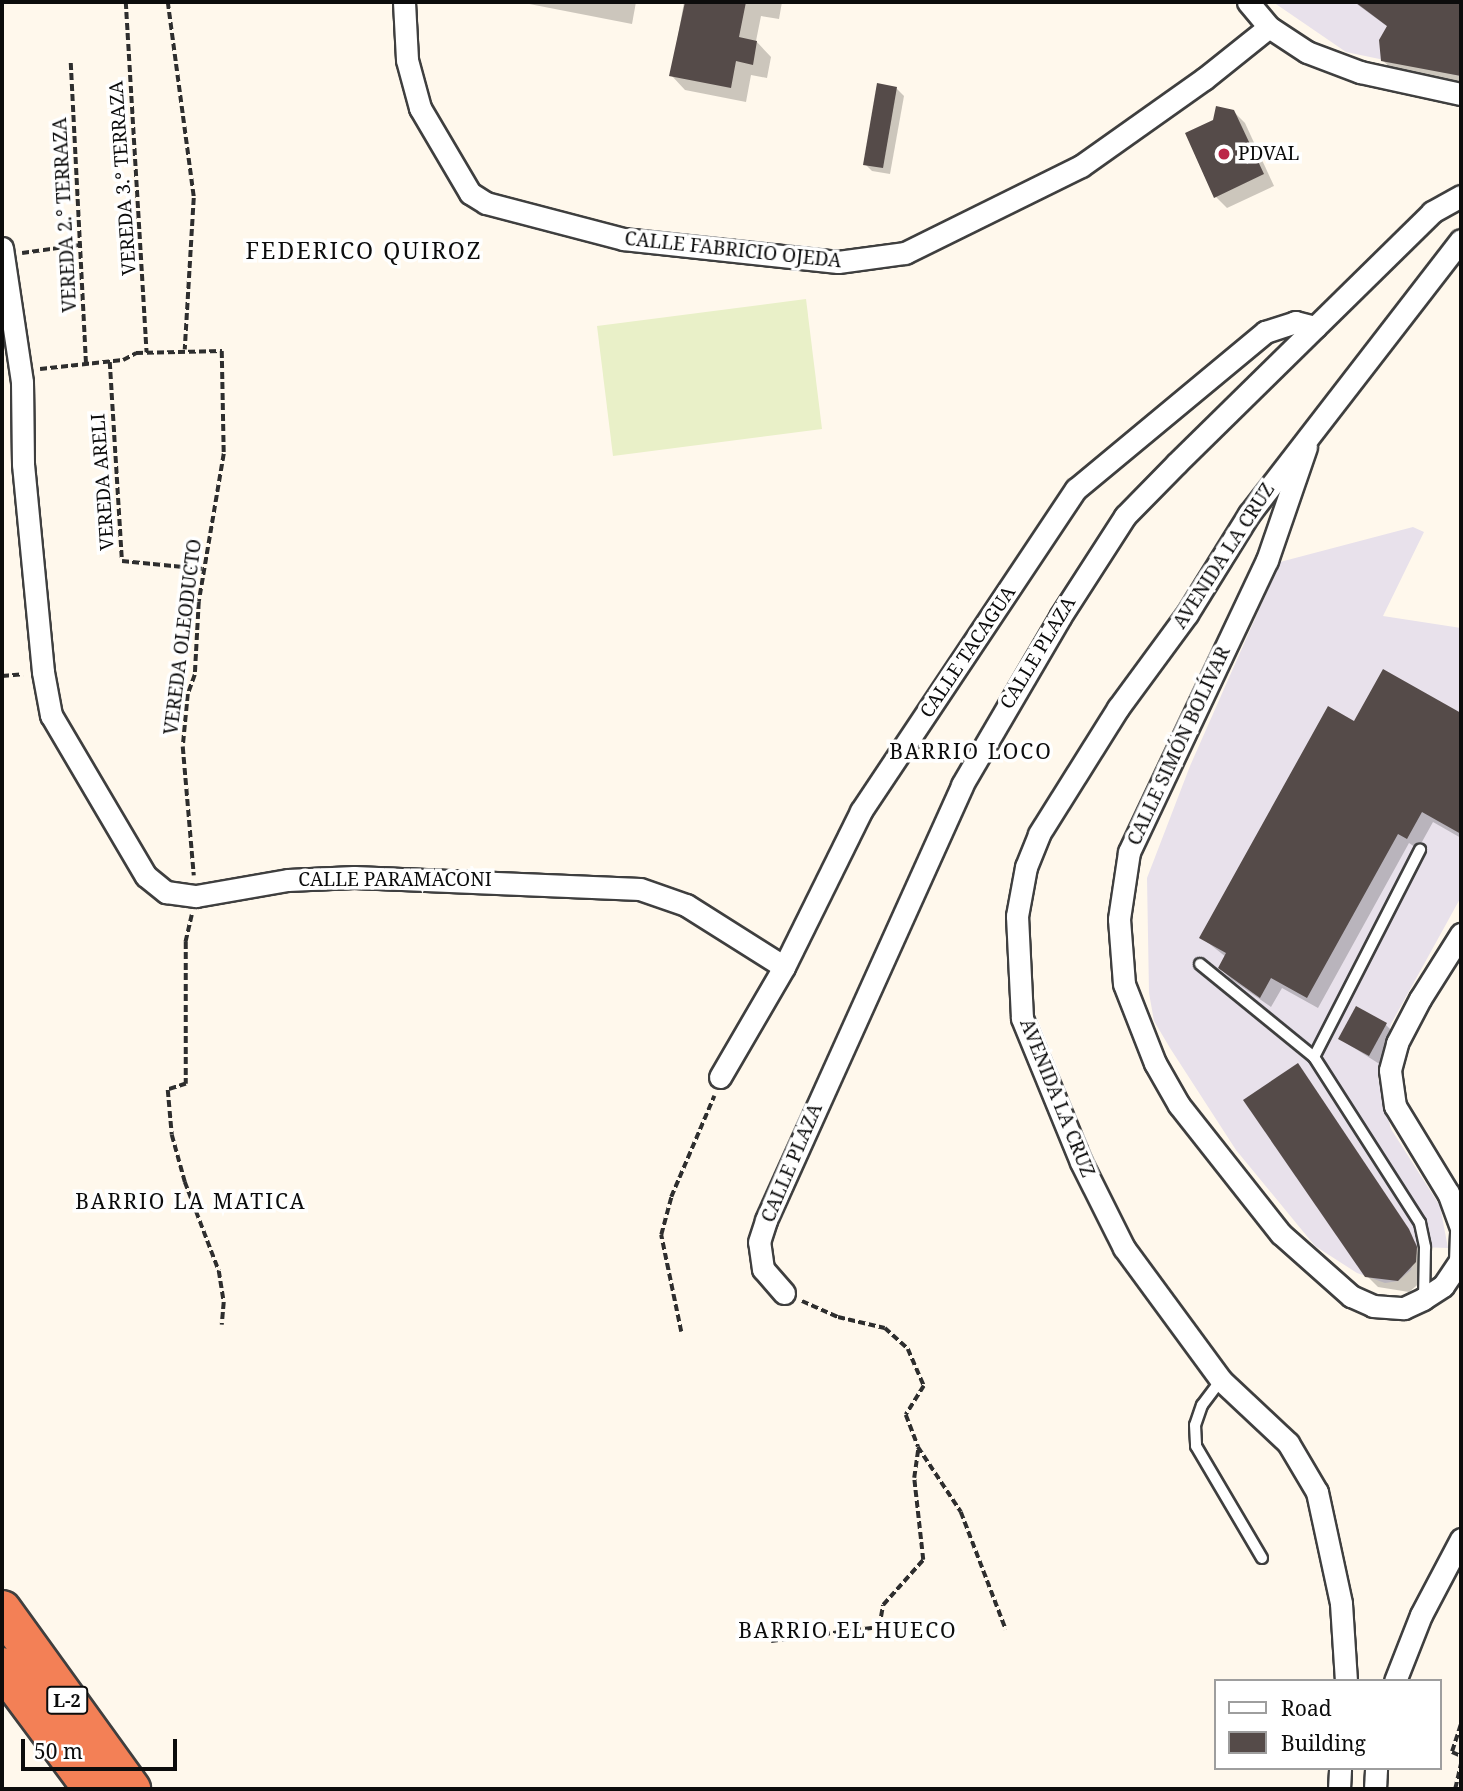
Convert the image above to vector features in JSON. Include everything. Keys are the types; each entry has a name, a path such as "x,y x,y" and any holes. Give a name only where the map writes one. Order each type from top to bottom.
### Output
{"highway":[{"name":"L-2","path":"2,1610 131,1789"},
{"name":"L-2","path":"2,1667 93,1789"}],"street":[{"name":"CALLE FABRICIO OJEDA","path":"404,2 407,60 420,107 470,193 486,204 623,239 838,262 905,253 1081,166 1204,79 1269,27"},
{"path":"1248,2 1269,27 1307,52 1360,72 1461,94"},
{"name":"CALLE PLAZA","path":"784,1293 763,1269 759,1242 766,1220 962,785 1060,617 1125,516 1432,212 1461,196"},
{"name":"AVENIDA LA CRUZ","path":"1346,1679 1341,1602 1317,1492 1287,1443 1221,1380 1124,1248 1081,1162 1022,1018 1017,916 1026,867 1063,792 1187,614 1223,550 1461,240"},
{"name":"CALLE PARAMACONI","path":"2,252 43,672 51,715 146,876 166,892 196,896 288,880 342,877 640,889 686,905 784,967"},
{"name":"CALLE TACAGUA","path":"719,1077 784,967 861,811 1076,489 1265,331 1295,321 1315,327"},
{"name":"CALLE SIMÓN BOLÍVAR","path":"1310,436 1267,560 1129,852 1119,919 1124,984 1155,1063 1179,1105 1281,1234 1351,1296 1373,1306 1404,1308 1423,1299 1443,1286 1460,1261 1461,1228 1448,1193 1395,1106 1390,1070 1415,1010 1461,934"},
{"path":"1396,1679 1421,1615 1461,1539"},
{"path":"1339,1789 1340,1770"},
{"path":"1375,1789 1376,1770"}],"lane":[{"path":"1314,1057 1420,850"},
{"path":"1199,964 1314,1057 1420,1223 1425,1247 1423,1299"},
{"path":"1221,1380 1202,1405 1195,1425 1196,1446 1262,1558"}],"path":[{"name":"VEREDA 3.° TERRAZA","path":"126,2 147,352"},
{"path":"14,380 86,364 110,362 147,352 186,349 194,198 168,2"},
{"name":"VEREDA 2.° TERRAZA","path":"71,64 86,364"},
{"path":"2,252 80,244"},
{"name":"VEREDA OLEODUCTO","path":"186,349 222,351 224,454 204,569 183,747 196,896 186,942 186,1084 168,1090 172,1135 185,1182 219,1271 224,1302 222,1325"},
{"name":"VEREDA ARELI","path":"110,362 122,561 204,569"},
{"path":"681,1332 661,1235 671,1197 709,1115 719,1077"},
{"path":"784,1293 838,1317 885,1328 908,1349 924,1386 906,1415 918,1447 961,1512 1006,1630"},
{"path":"771,1641 880,1627 883,1605 923,1560 914,1478 918,1447"},
{"path":"1461,1725 1452,1752 1461,1756"},
{"path":"1455,1789 1461,1763"}],"shaded area":[{"path":"1273,2 1461,2 1461,76 1346,52"},
{"path":"1413,527 1424,532 1383,616 1461,628 1461,897 1391,1024 1378,1078 1391,1129 1440,1206 1448,1248 1417,1247 1411,1270 1398,1281 1385,1283 1357,1273 1315,1246 1236,1150 1154,1021 1149,993 1147,878 1190,766 1280,562"}],"green space":[{"path":"806,299 822,429 613,456 597,326"}],"building":[{"path":"685,2 746,2 739,37 757,41 753,65 736,61 731,88 669,76"},
{"path":"1355,2 1461,2 1461,76 1381,61 1379,40 1387,26"},
{"path":"877,83 897,87 883,168 863,165"},
{"name":"PDVAL","path":"1216,106 1234,110 1264,174 1214,198 1185,133 1213,120"},
{"path":"1383,669 1461,713 1461,834 1422,812 1407,839 1398,834 1307,998 1271,978 1260,998 1218,968 1226,953 1199,938 1328,706 1354,721"},
{"path":"1356,1006 1387,1023 1369,1056 1338,1039"},
{"path":"1298,1063 1409,1229 1417,1247 1416,1262 1398,1281 1365,1277 1243,1100"}],"place":[{"name":"PDVAL","path":"1224,154"}],"district":[{"name":"FEDERICO QUIROZ","path":"364,250"},
{"name":"BARRIO LOCO","path":"971,751"},
{"name":"BARRIO LA MATICA","path":"191,1201"},
{"name":"BARRIO EL HUECO","path":"848,1630"}]}
